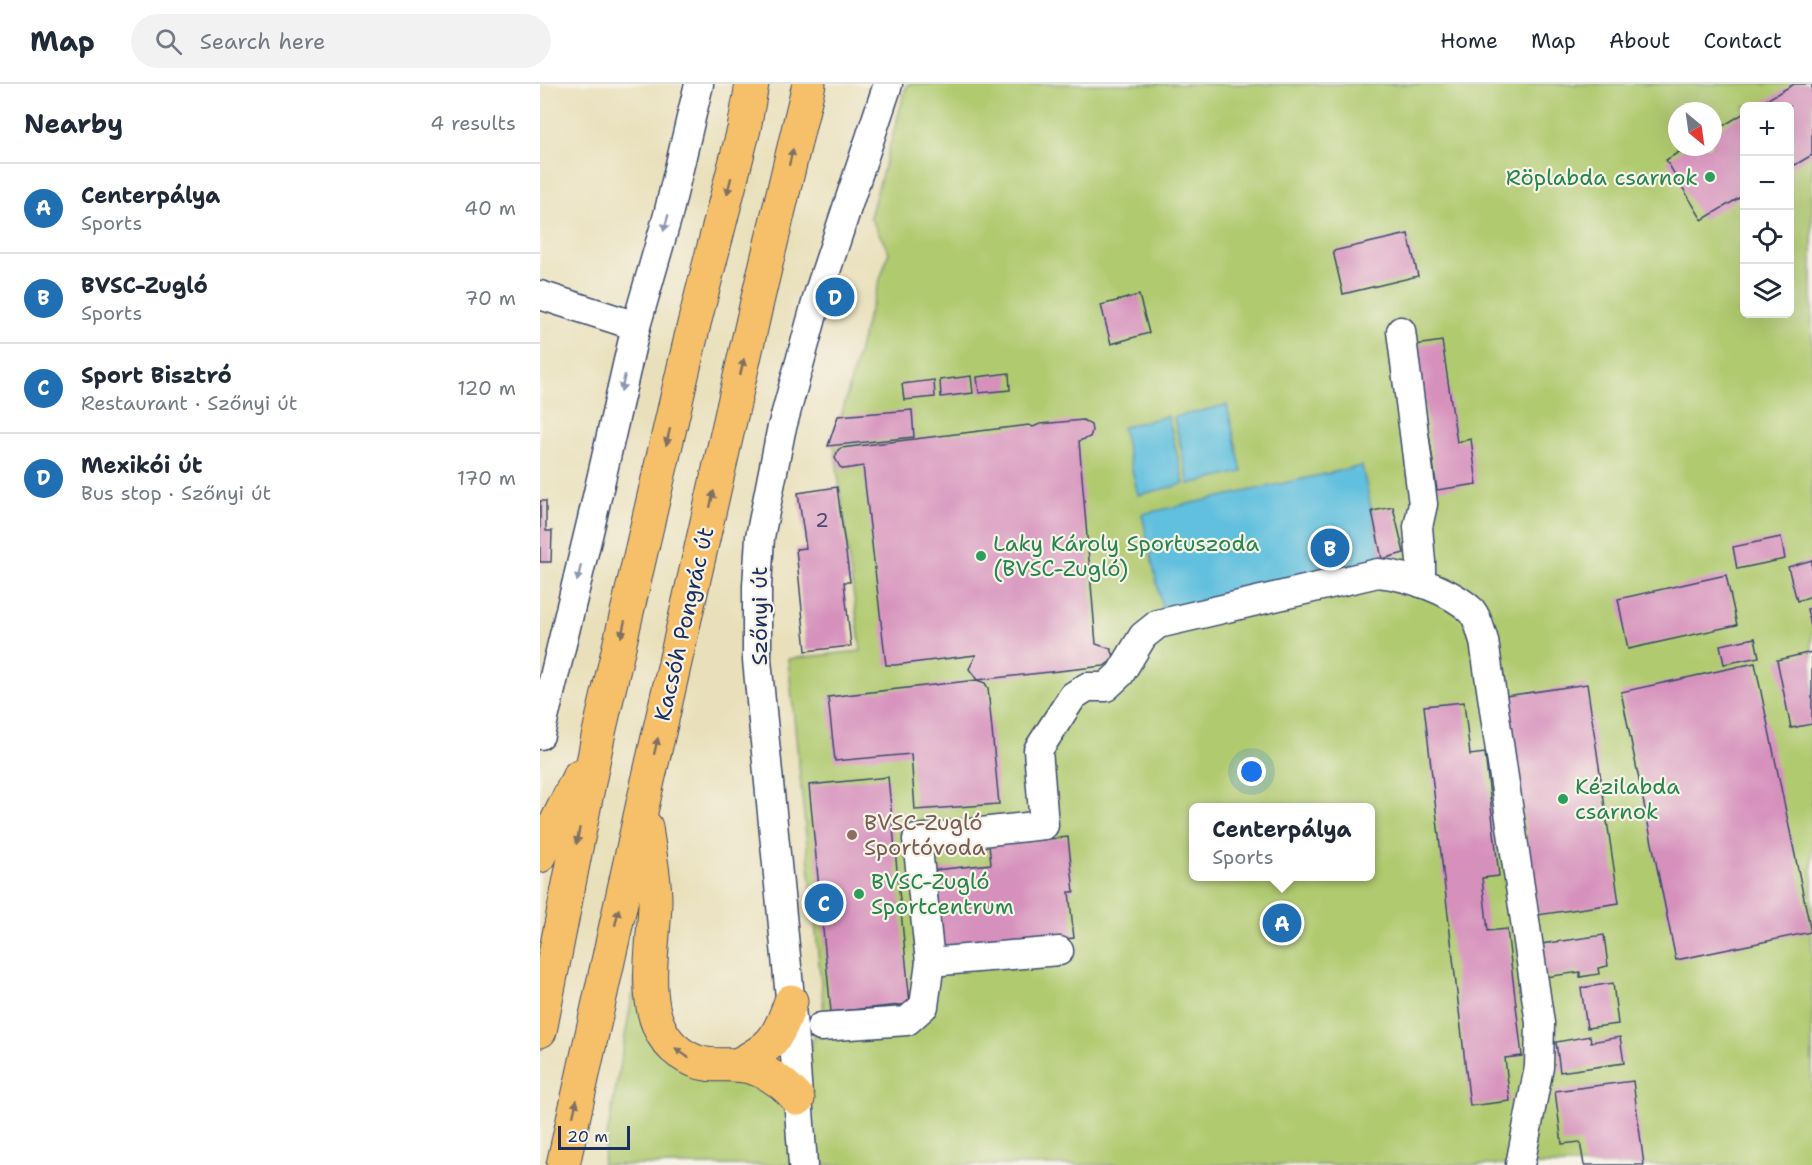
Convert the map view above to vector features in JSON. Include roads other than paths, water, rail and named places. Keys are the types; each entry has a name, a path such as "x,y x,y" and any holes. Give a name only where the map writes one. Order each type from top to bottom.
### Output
{"main road":[{"path":"540,1031 598,737 694,324 744,129 752,84"},
{"path":"744,129 760,84"},
{"name":"Kacsóh Pongrác út","path":"563,1165 757,302 809,84"},
{"path":"540,856 598,737"},
{"path":"643,803 655,899 650,988 654,1016 665,1038 679,1052 695,1062 718,1066 737,1065 764,1072 784,1084 798,1099"},
{"path":"737,1065 757,1055 768,1046 780,1031 791,1001"}],"street":[{"path":"540,733 636,326 668,215 699,84"},
{"name":"Szőnyi út","path":"803,1165 791,1001 757,660 757,585 760,537 781,430 819,292 888,84"},
{"path":"540,295 636,326"},
{"path":"1401,331 1423,504 1418,526 1421,584"},
{"path":"821,1027 907,1022 924,1006 930,962 917,839 1044,825 1038,750 1073,696 1087,687 1106,687 1120,674 1143,636 1158,624 1378,573 1400,575 1449,595 1473,612 1484,641 1540,1023 1539,1067 1521,1165"},
{"path":"930,962 1059,951"}],"water":[{"path":"1227,405 1242,472 1189,484 1174,417"},
{"path":"1168,416 1184,484 1138,495 1122,427"},
{"path":"1362,466 1383,563 1163,612 1142,514"}],"place":[{"name":"Röplabda csarnok","path":"1710,177"},
{"name":"Mexikói út","path":"835,297"},
{"name":"BVSC-Zugló","path":"1330,548"},
{"name":"Laky Károly Sportuszoda (BVSC-Zugló)","path":"981,556"},
{"name":"Kézilabda csarnok","path":"1563,799"},
{"name":"BVSC-Zugló Sportóvoda","path":"852,835"},
{"name":"BVSC-Zugló Sportcentrum","path":"859,894"},
{"name":"Sport Bisztró","path":"824,903"},
{"name":"Centerpálya","path":"1282,923"}]}
